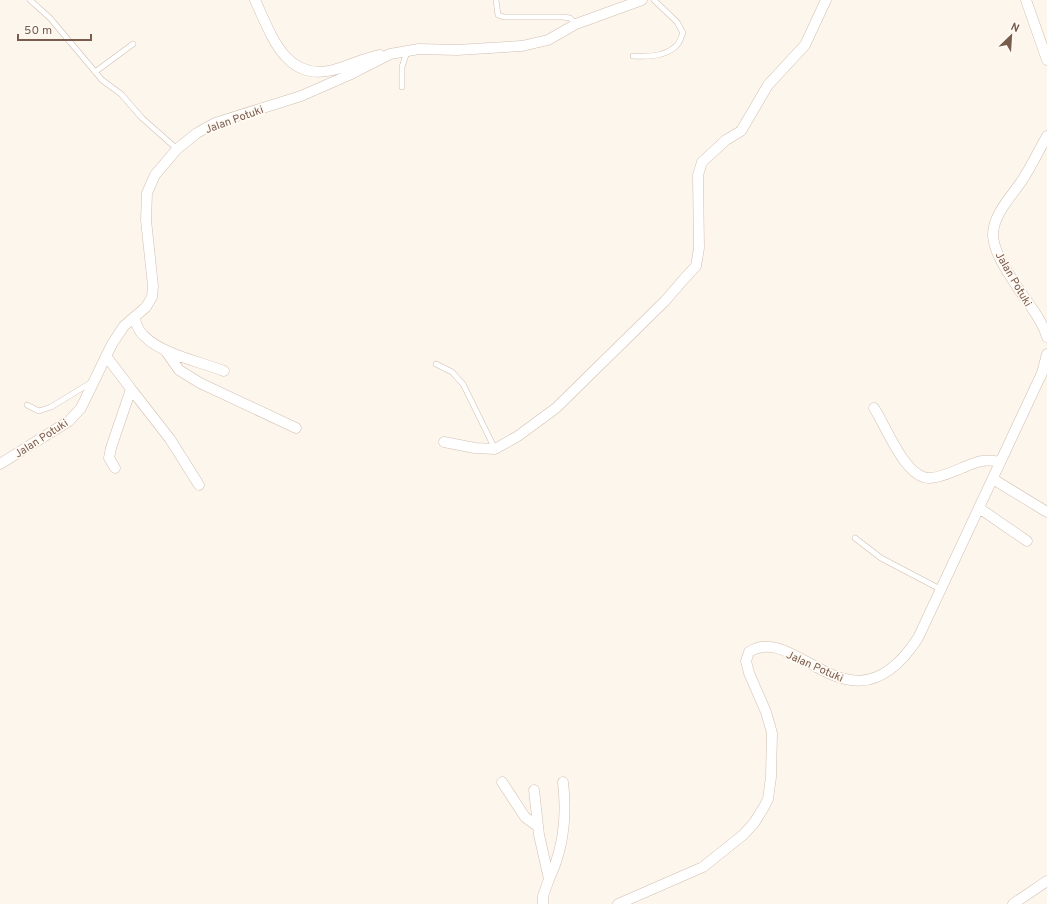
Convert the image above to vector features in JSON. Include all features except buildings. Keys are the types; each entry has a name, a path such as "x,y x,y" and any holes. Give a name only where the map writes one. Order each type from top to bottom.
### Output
{"street":[{"path":"255,0 278,47 289,62 300,69 317,72 332,70 375,56 390,54"},
{"name":"Jalan Potuki","path":"0,464 70,421 81,408 106,356 124,326 146,307 152,297 153,286 146,220 147,193 155,175 177,149 197,133 215,123 301,96 350,75 390,54 408,49 458,50 522,46 548,40 576,24 642,0"},
{"path":"444,442 475,448 495,449 518,436 556,408 665,301 696,266 698,248 698,175 702,162 726,140 741,131 768,85 805,45 826,0"},
{"path":"1026,0 1047,60"},
{"name":"Jalan Potuki","path":"1047,136 1026,173 1000,213 993,228 996,247 1003,264 1038,318 1047,337"},
{"path":"134,317 139,330 144,336 165,350 224,370"},
{"path":"165,350 179,370 200,383 296,428"},
{"name":"Jalan Potuki","path":"618,904 703,867 754,823 768,799 771,776 772,733 766,712 746,661 749,652 761,646 768,647 789,653 842,679 859,682 874,678 892,668 914,645 1042,373 1047,354"},
{"path":"106,356 170,439 199,485"},
{"path":"115,468 109,458 111,448 131,389"},
{"path":"874,408 904,460 914,472 922,476 936,477 979,460 986,459 1000,462"},
{"path":"993,479 1047,512"},
{"path":"979,508 1027,541"},
{"path":"502,782 525,817 537,826"},
{"path":"543,904 543,896 558,857 563,839 565,804 563,782"},
{"path":"534,790 537,826 549,879"},
{"path":"1013,904 1047,881"}],"lane":[{"path":"30,0 50,18 102,80 121,94 142,118 177,149"},
{"path":"496,0 498,15 504,17 562,17 570,18 576,24"},
{"path":"633,56 651,58 666,52 677,45 683,33 678,22 654,0"},
{"path":"95,72 133,44"},
{"path":"402,87 403,58 408,49"},
{"path":"436,364 452,372 463,384 495,449"},
{"path":"27,405 40,411 52,407 94,380"},
{"path":"855,538 881,558 940,589"}]}
